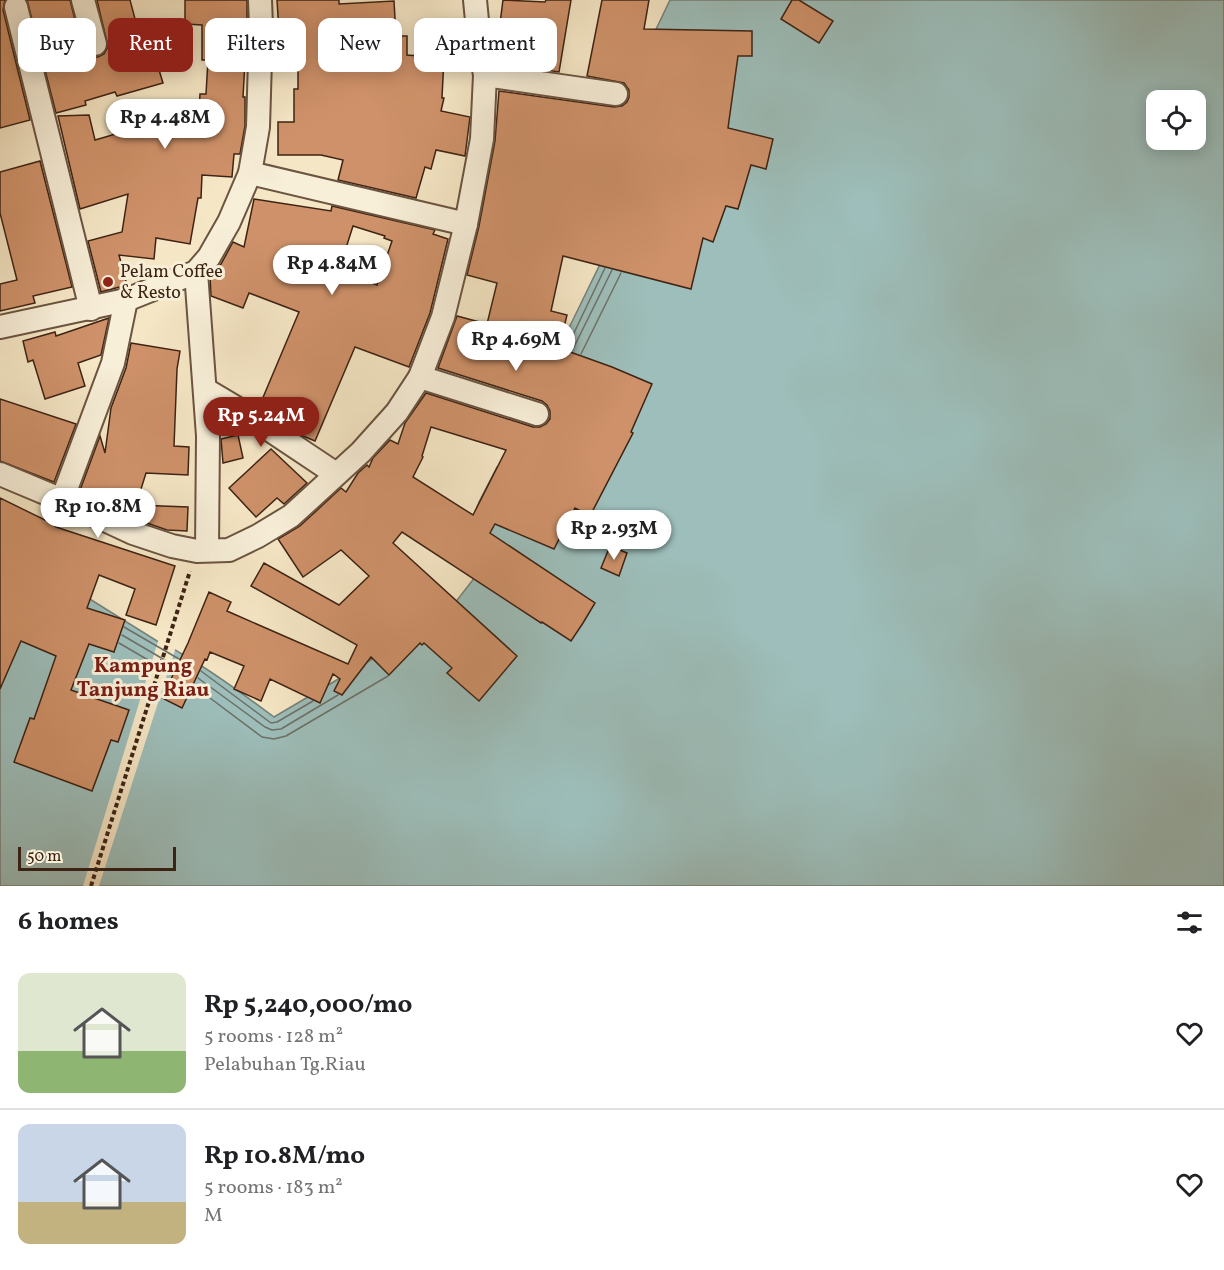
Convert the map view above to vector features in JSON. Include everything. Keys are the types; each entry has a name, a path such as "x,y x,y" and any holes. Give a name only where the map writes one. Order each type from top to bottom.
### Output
{"street":[{"path":"83,0 88,18"},
{"path":"0,327 126,300 196,272 209,257 229,222 250,173 258,127 260,0"},
{"path":"0,474 133,533 172,546 202,550 229,550 291,516 361,452 397,412 420,377 443,317 466,224 482,139 485,75 478,41 476,0"},
{"path":"16,7 91,309"},
{"path":"485,75 616,94"},
{"path":"250,173 466,224"},
{"path":"196,272 208,436 202,550"},
{"path":"62,500 113,363 126,300"},
{"path":"420,377 537,414"},
{"path":"206,390 336,474"}],"path":[{"path":"91,886 202,550"}],"water":[{"path":"670,0 1224,0 1224,886 0,886 0,543 157,641 206,668 274,717 396,645 451,608 490,553 469,528 479,502 497,467 514,468 543,410 552,348 561,343 605,254 601,139 609,106 640,94 648,46"}],"pier":[{"path":"159,638 169,641 176,647 99,886 83,886"}],"building":[{"path":"0,0 5,0 3,10 30,120 0,128"},
{"path":"27,0 70,0 74,18 32,18"},
{"path":"97,0 130,0 135,18 108,18 108,47"},
{"path":"185,0 247,0 247,18 205,18 205,60 202,60 202,25 193,24 193,18 185,18"},
{"path":"277,0 339,0 339,4 394,1 395,18 318,18 318,72 402,72 402,36 407,36 407,55 414,56 414,72 443,72 442,98 444,98 441,111 470,117 465,156 436,150 431,169 425,167 416,198 338,180 343,160 321,155 278,155 278,122 294,122 294,89 298,89 298,72 306,72 306,18 278,18"},
{"path":"503,0 545,2 546,0 571,0 559,72 557,72 557,18 501,18"},
{"path":"602,0 649,0 644,29 752,31 752,56 738,56 728,128 773,139 766,169 751,165 738,209 726,206 713,242 703,238 691,289 563,256 551,311 567,315 559,348 652,384 631,432 633,433 590,516 575,508 554,549 495,524 490,533 595,603 571,641 402,532 393,543 517,656 479,701 447,673 452,668 424,643 422,645 420,643 389,675 371,657 342,695 334,691 340,679 333,674 320,703 270,679 261,701 234,689 244,666 210,652 182,708 162,698 209,592 231,602 227,611 348,664 357,645 251,586 264,563 339,605 369,576 341,550 303,577 278,539 300,526 341,488 346,492 358,473 367,465 369,467 373,458 390,440 398,444 405,423 426,393 533,427 540,427 550,419 550,411 542,401 438,368 457,316 487,324 497,283 467,275 495,141 499,91 614,107 622,106 627,102 629,90 624,83 587,76","holes":["431,427 506,450 473,515 413,477 423,457"]},
{"path":"792,0 799,0 833,21 819,43 781,19"},
{"path":"108,47 108,72 160,72 163,83 117,96 115,92 85,101 86,105 56,113 45,72 96,72 96,57 104,54"},
{"path":"207,72 244,72 245,126 240,154 234,154 232,177 202,175 201,198 198,198 190,244 156,238 154,259 119,255 127,285 101,292 88,241 122,232 128,194 80,209 58,116 89,115 95,140 140,127 140,113 199,111 200,94 206,94"},
{"path":"40,161 72,287 33,296 35,303 0,311 0,284 17,280 0,213 0,172"},
{"path":"254,199 331,211 332,206 435,230 433,234 448,239 430,313 409,367 355,347 315,441 303,436 259,407 299,312 249,293 243,308 211,296 210,276 221,264 233,242 244,247","holes":["353,226 385,236 384,238 392,241 377,285 339,270"]},
{"path":"109,318 101,355 78,363 85,386 45,399 33,360 28,362 23,341 55,332 56,336"},
{"path":"131,343 180,351 177,369 174,446 189,447 188,475 146,473 136,505 188,507 187,531 167,530 138,520 79,493 100,436 105,453 111,408 126,368"},
{"path":"0,399 76,424 54,482 0,461"},
{"path":"238,435 243,458 223,463 221,439"},
{"path":"271,449 307,483 284,504 277,498 256,517 229,488"},
{"path":"0,498 49,522 54,511 84,525 51,523 56,527 175,566 156,625 126,615 135,589 99,575 87,608 125,620 114,652 89,644 71,690 129,710 118,742 111,740 92,791 14,762 30,718 34,719 56,656 21,641 0,689"},
{"path":"610,546 627,553 619,576 601,568"}],"place":[{"name":"Pelam Coffee & Resto","path":"108,282"}],"district":[{"name":"Kampung Tanjung Riau","path":"143,678"}]}
